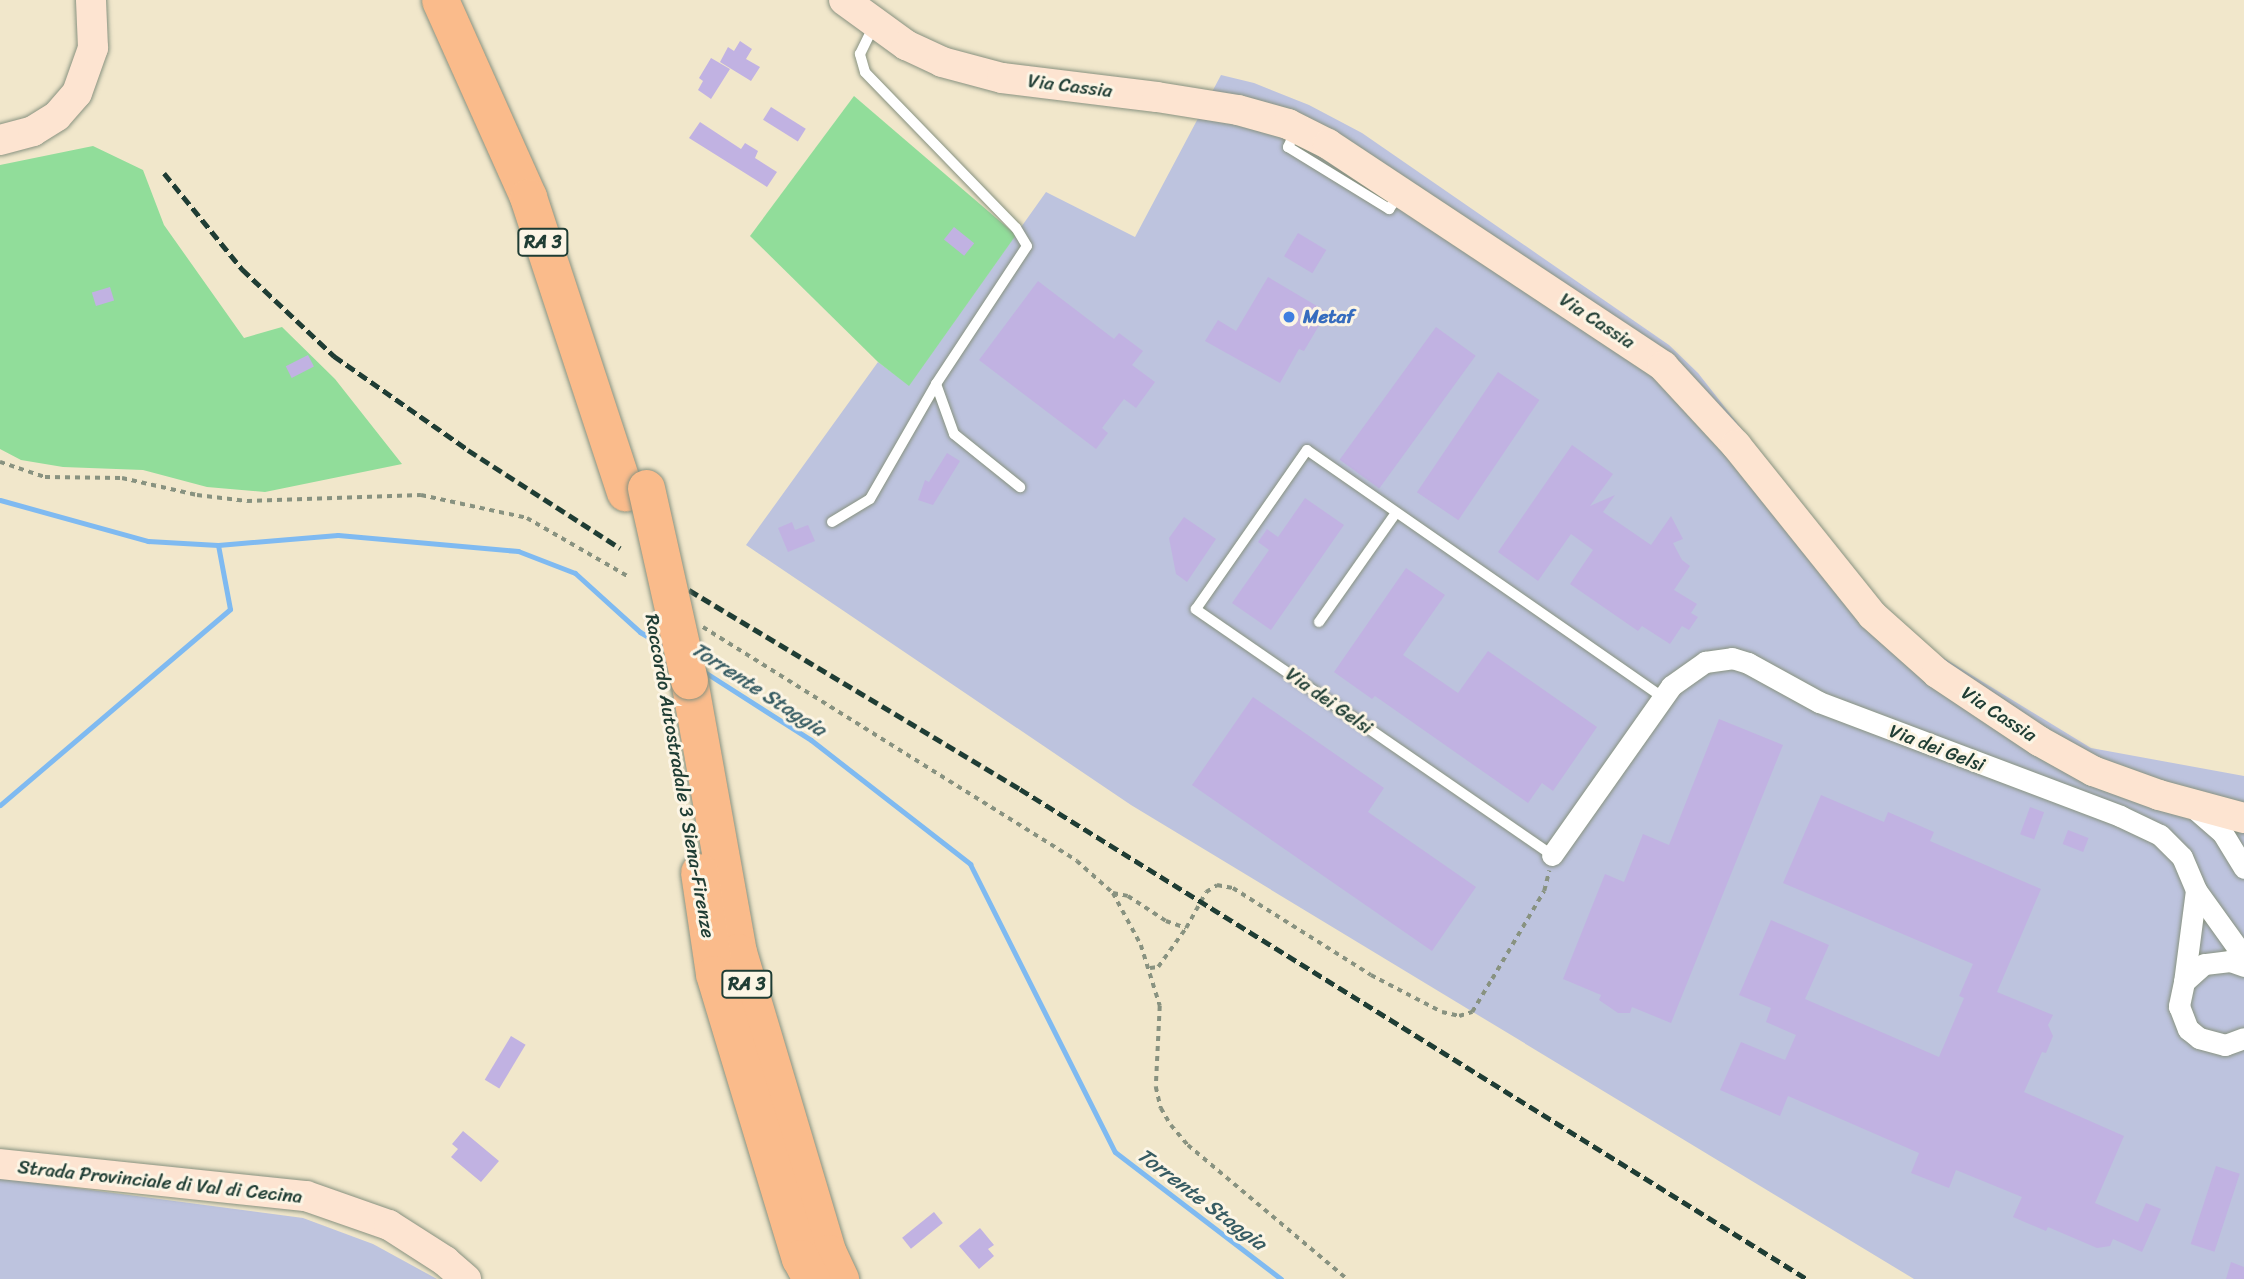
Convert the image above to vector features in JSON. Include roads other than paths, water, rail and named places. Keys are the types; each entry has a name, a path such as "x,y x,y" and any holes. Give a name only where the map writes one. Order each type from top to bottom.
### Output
{"highway":[{"name":"Raccordo Autostradale 3 Siena-Firenze","path":"440,0 528,197 636,490"},
{"name":"Raccordo Autostradale 3 Siena-Firenze","path":"460,0 547,191 636,490 738,952 828,1253 840,1279"},
{"name":"Raccordo Autostradale 3 Siena-Firenze","path":"679,682 714,974 800,1258 811,1279"}],"main road":[{"path":"0,140 33,131 57,116 77,93 93,48 91,0"},
{"name":"Via Cassia","path":"844,0 927,57 992,76 1215,106 1297,127 1402,191 1663,366 1736,445 1872,615 1926,665 2039,741 2084,767 2142,789 2244,818"},
{"name":"Strada Provinciale di Val di Cecina","path":"0,1164 306,1196 388,1225 445,1261 466,1279"}],"street":[{"name":"Via dei Gelsi","path":"1552,855 1662,697 1676,681 1698,666 1721,658 1739,660 1819,702 2147,827 2166,839 2182,857 2196,890 2242,954 2204,964 2185,982"},
{"path":"2187,802 2222,832 2244,868"},
{"name":"Via dei Gelsi","path":"2196,890 2185,982 2179,1006 2188,1029 2211,1044 2225,1045 2244,1038"}],"lane":[{"path":"832,522 870,499 936,384 1027,246 1016,228 865,72 860,54 875,23"},
{"path":"936,384 954,434 1020,487"},
{"name":"Via dei Gelsi","path":"1552,855 1196,608 1307,450 1662,697"},
{"path":"1319,622 1396,513"}],"waterway":[{"name":"Torrente Staggia","path":"0,500 148,541 218,545 338,535 518,551 575,573 640,632 668,649"},
{"path":"0,805 230,609 218,545"},
{"name":"Torrente Staggia","path":"703,671 811,740 970,864 1115,1152 1281,1279"}],"railway":[{"path":"164,173 242,269 334,356 468,450 620,548"},
{"path":"689,590 1020,789 1807,1279"}],"place":[{"name":"Metaf","path":"1289,317"}]}
